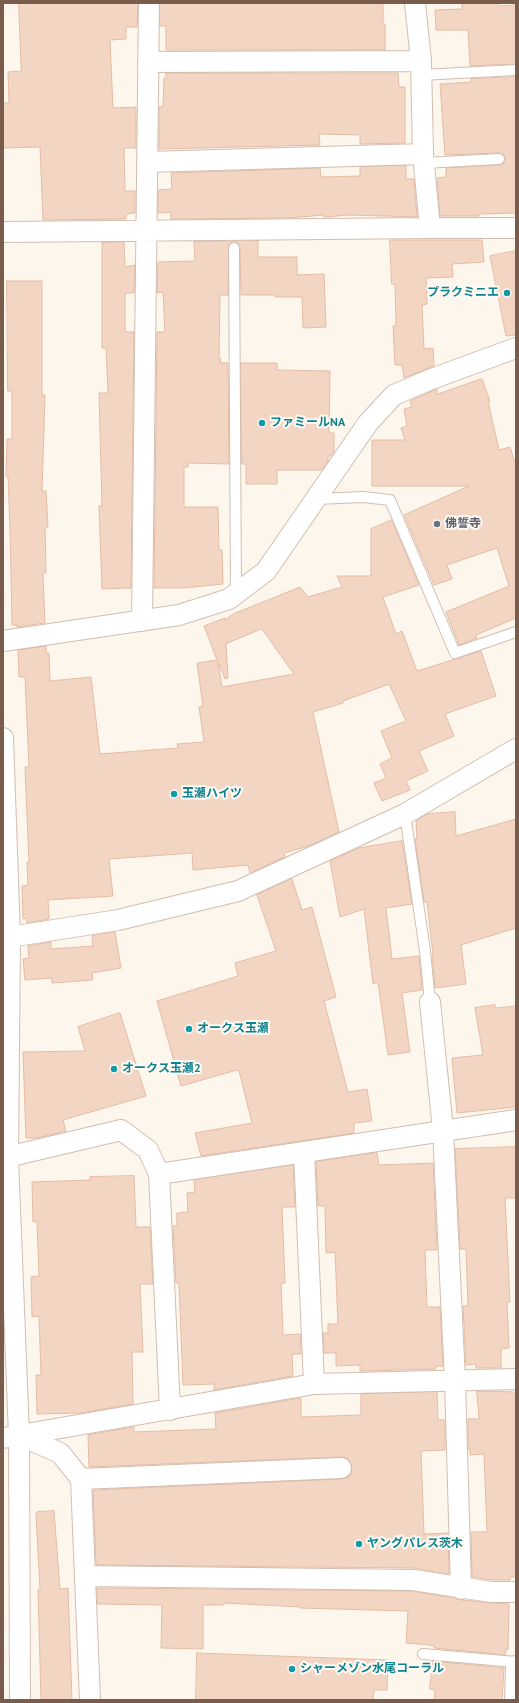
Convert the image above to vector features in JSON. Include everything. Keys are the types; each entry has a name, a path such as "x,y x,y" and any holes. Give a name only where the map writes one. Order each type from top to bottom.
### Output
{"street":[{"path":"142,621 149,3"},
{"path":"415,3 421,68 423,159 430,228"},
{"path":"148,62 421,68"},
{"path":"147,162 423,159"},
{"path":"3,232 516,228"},
{"path":"3,641 179,615 229,599 266,571 368,423 394,395 429,380 516,348"},
{"path":"3,738 6,938 6,1158 11,1436 20,1700"},
{"path":"6,938 118,920 238,892 405,814 516,749"},
{"path":"430,1002 443,1130 455,1381 461,1589"},
{"path":"159,1174 516,1120"},
{"path":"6,1158 121,1130 148,1150 159,1174 170,1410"},
{"path":"304,1152 314,1384"},
{"path":"11,1436 170,1410 314,1384 516,1379"},
{"path":"11,1436 60,1453 81,1480 90,1700"},
{"path":"81,1480 341,1468"},
{"path":"85,1576 414,1580 461,1589 491,1592 516,1592"},
{"path":"515,1700 516,1666"}],"lane":[{"path":"421,68 516,70"},
{"path":"423,159 499,159"},
{"path":"234,248 236,594"},
{"path":"316,499 363,497 390,500 455,653 516,632"},
{"path":"405,814 426,951 430,1002"},
{"path":"423,1654 516,1662"}],"building":[{"path":"19,3 138,3 137,27 126,27 126,39 110,40 113,108 136,107 136,148 124,148 125,191 135,191 135,213 126,214 126,219 43,220 40,147 3,148 3,103 9,103 8,72 21,71"},
{"path":"160,3 383,3 385,50 166,50 166,26 160,26"},
{"path":"462,3 499,3 499,6 516,5 516,64 470,66 468,30 436,30 435,10 462,9"},
{"path":"166,73 398,73 399,87 405,87 405,143 360,144 360,135 319,134 320,145 159,149 159,107 163,107 164,78 166,78"},
{"path":"516,77 516,213 479,214 479,216 440,216 437,178 446,177 446,168 499,165 503,164 505,159 504,155 499,153 445,155 440,84 471,82 471,79"},
{"path":"406,166 406,179 414,179 417,217 349,215 324,217 324,215 288,218 171,219 171,212 158,213 158,190 172,189 171,173 320,168 321,177 360,176 360,167"},
{"path":"390,240 482,240 484,262 452,264 453,277 426,278 427,304 422,305 424,349 433,348 434,366 404,378 402,365 395,365 393,326 396,326 395,284 392,284"},
{"path":"258,241 258,257 297,257 297,275 324,274 326,327 303,328 302,297 241,295 240,248 237,242 229,244 228,295 220,295 219,359 221,359 220,363 228,363 229,464 188,463 188,467 184,467 184,507 218,507 219,550 222,550 223,584 184,588 154,588 157,332 165,332 163,292 157,293 158,262 195,261 194,242"},
{"path":"124,242 125,267 135,265 134,293 125,293 125,332 134,332 131,588 102,589 99,506 102,506 99,393 108,393 106,348 102,348 102,243"},
{"name":"プラクミニエ","path":"516,251 516,335 506,336 490,256"},
{"path":"7,281 42,281 42,395 45,395 42,491 46,491 48,527 45,527 46,572 43,573 45,623 17,627 17,625 12,625 8,476 6,476 7,439 12,439 12,391 8,391"},
{"path":"241,363 277,363 277,370 330,371 329,433 334,433 334,452 331,456 328,456 328,461 322,470 277,470 277,484 246,484 246,464 242,464"},
{"path":"482,379 490,401 488,401 499,450 510,447 516,466 516,618 476,635 477,638 459,645 446,612 509,586 497,548 447,565 452,579 434,585 404,515 469,486 372,486 372,440 405,440 401,428 407,426 404,409 412,407 410,401 437,389 437,394"},
{"path":"392,520 419,585 383,597 396,634 402,631 417,671 481,651 496,696 445,714 454,736 419,751 428,771 406,781 410,790 382,801 374,783 386,778 380,764 392,758 381,731 406,721 389,684 343,701 343,703 313,712 339,832 309,846 284,853 285,857 250,873 248,865 193,870 192,853 109,859 113,896 48,900 49,919 27,923 26,918 23,919 22,886 28,885 27,862 29,862 25,767 29,767 25,677 19,677 18,650 46,646 46,653 49,653 50,681 91,677 100,754 178,748 177,744 204,742 199,707 203,706 197,663 217,660 204,626 225,618 225,620 233,614 300,587 308,597 342,587 337,576 371,576 371,529","holes":["262,629 294,674 222,687 218,662 225,679 228,678 226,644"]},
{"path":"455,812 456,836 516,819 516,928 461,945 466,984 435,988 427,902 424,902 415,839 417,839 416,821 427,814"},
{"path":"402,841 412,904 386,908 392,959 419,956 422,990 402,993 410,1052 388,1055 378,982 373,984 364,909 340,917 330,861 359,848"},
{"path":"292,879 302,910 312,907 336,997 324,1001 348,1092 367,1089 372,1121 354,1123 354,1133 201,1156 195,1133 252,1123 239,1071 237,1070 181,1086 157,1001 238,976 235,963 276,951 257,895"},
{"path":"115,932 121,968 92,973 93,980 52,983 52,978 25,980 23,959 29,958 28,946 51,942 51,949 93,946 92,936"},
{"path":"495,1005 495,1008 516,1006 516,1107 457,1113 452,1058 483,1055 475,1008"},
{"path":"120,1013 146,1096 63,1120 66,1131 37,1138 26,1138 23,1052 85,1051 78,1027"},
{"path":"516,1147 516,1198 505,1198 510,1302 507,1302 509,1348 501,1349 501,1368 476,1368 476,1364 466,1365 463,1306 468,1306 466,1249 460,1249 455,1149"},
{"path":"377,1153 379,1165 433,1163 437,1250 425,1250 427,1307 440,1307 443,1366 436,1366 436,1369 360,1371 360,1365 336,1366 336,1353 324,1353 323,1333 328,1333 328,1324 338,1324 335,1252 326,1253 325,1206 318,1206 316,1162"},
{"path":"293,1165 295,1207 282,1207 285,1283 281,1283 283,1335 300,1334 301,1354 292,1354 293,1376 214,1390 214,1384 183,1385 179,1283 176,1283 173,1226 177,1226 177,1213 188,1212 187,1193 195,1192 194,1180"},
{"path":"134,1176 136,1227 150,1227 153,1284 140,1284 143,1352 132,1352 133,1404 80,1413 37,1414 36,1375 41,1375 39,1316 32,1317 31,1277 39,1276 37,1221 33,1222 32,1182 90,1180 90,1177"},
{"path":"477,1391 516,1392 516,1577 510,1577 510,1580 492,1580 472,1577 471,1532 487,1532 484,1454 470,1455 470,1449 468,1449 468,1419 479,1419"},
{"path":"437,1392 438,1420 445,1420 445,1450 421,1451 424,1534 448,1533 449,1574 413,1568 96,1565 93,1490 341,1479 347,1478 351,1474 352,1467 347,1458 341,1457 89,1467 88,1435 134,1427 134,1432 216,1429 215,1413 301,1398 301,1417 361,1415 361,1394"},
{"path":"54,1511 60,1589 68,1588 72,1700 41,1700 38,1590 40,1589 36,1514 37,1512"},
{"path":"97,1588 412,1591 461,1600 509,1604 508,1650 506,1649 505,1655 434,1648 434,1646 429,1645 406,1643 408,1611 300,1608 224,1603 224,1605 203,1605 203,1649 161,1648 162,1605 98,1604"},
{"name":"シャーメゾン水尾コーラル","path":"197,1653 388,1660 387,1690 374,1690 373,1700 196,1700"},
{"path":"433,1661 504,1668 502,1700 434,1700 435,1690 430,1689"}],"place":[{"name":"プラクミニエ","path":"507,293"},
{"name":"ファミールNA","path":"262,423"},
{"name":"佛誓寺","path":"437,524"},
{"name":"玉瀬ハイツ","path":"174,794"},
{"name":"オークス玉瀬","path":"189,1029"},
{"name":"オークス玉瀬2","path":"114,1069"},
{"name":"ヤングパレス茨木","path":"359,1544"},
{"name":"シャーメゾン水尾コーラル","path":"292,1669"}]}
